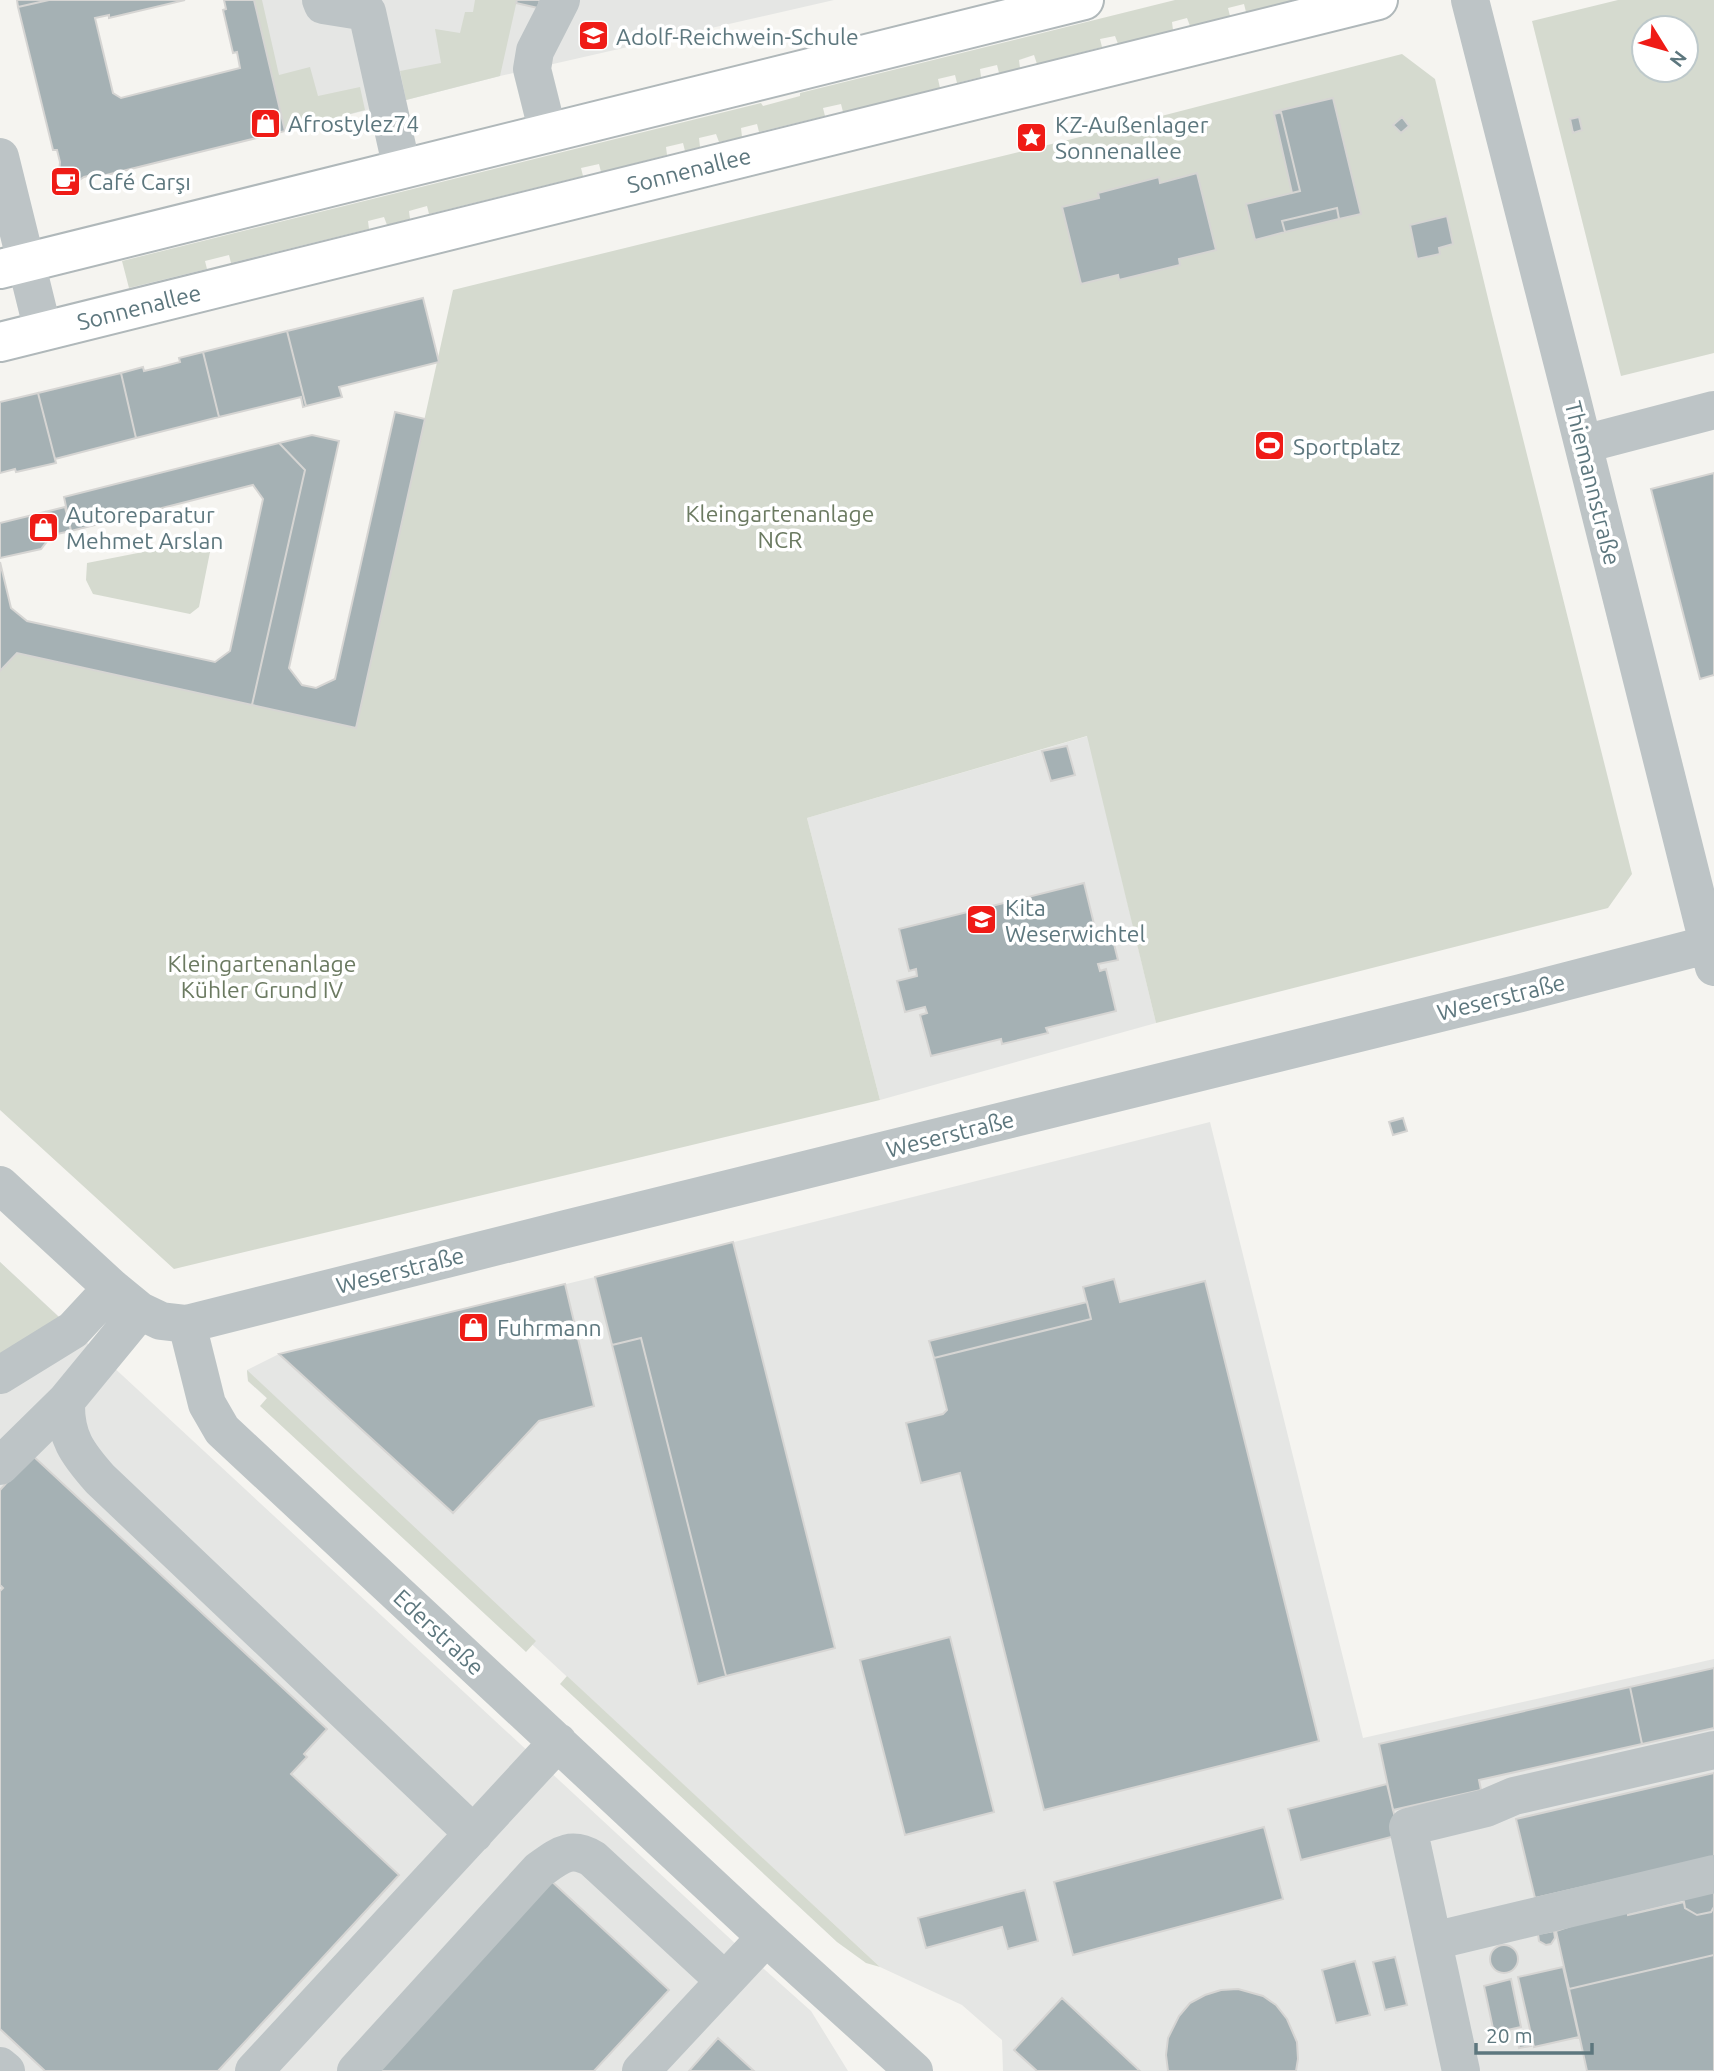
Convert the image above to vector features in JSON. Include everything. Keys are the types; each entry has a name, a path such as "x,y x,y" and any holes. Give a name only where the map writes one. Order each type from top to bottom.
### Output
{"main road":[{"path":"13,265 1084,0"},
{"name":"Sonnenallee","path":"0,342 1378,0"}],"street":[{"path":"321,0 323,5 367,12 402,169"},
{"path":"548,133 532,69 535,51 561,0"},
{"name":"Thiemannstraße","path":"1469,0 1712,951"},
{"path":"0,157 13,265 43,331"},
{"path":"1584,444 1714,410"},
{"name":"Weserstraße","path":"187,1324 1508,996 1712,951"},
{"path":"0,1185 126,1300 161,1321 187,1324"},
{"path":"0,1375 126,1300"},
{"path":"0,1466 66,1401 126,1300"},
{"name":"Ederstraße","path":"187,1324 207,1404 222,1430 766,1937 914,2071"},
{"path":"66,1401 66,1422 73,1440 83,1460 100,1479 474,1834"},
{"path":"254,2071 558,1742"},
{"path":"1461,2071 1408,1827 1486,1808 1514,1796 1714,1750"},
{"path":"356,2071 539,1870 562,1854 580,1851 593,1858 724,1980"},
{"path":"1433,1941 1714,1874"},
{"path":"641,2071 766,1937"},
{"path":"0,2066 6,2071"}],"shaded area":[{"path":"254,0 834,0 500,76 285,131"},
{"name":"Kita Weserwichtel","path":"1088,736 1156,1023 880,1100 807,818"},
{"path":"1210,1122 1363,1738 1714,1659 1714,2071 1003,2071 1002,2040 962,2005 880,1967 248,1381 247,1370 279,1354"},
{"path":"0,1262 811,2011 848,2071 0,2071"}],"green space":[{"path":"254,0 262,0 279,75 310,67 318,96 360,87 365,110 285,131"},
{"path":"475,0 517,0 500,76 406,100 400,71 441,63 435,29 460,33 465,12 473,12"},
{"path":"1175,0 1294,0 1246,12 1244,4 1228,8 1230,16 1190,26 1187,18 1172,22 1173,30 1118,44 1115,36 1100,39 1102,47 1037,64 1034,55 1019,60 1020,68 999,73 997,65 980,69 981,77 957,83 955,75 938,79 940,88 843,112 841,104 823,108 825,116 759,132 757,124 741,128 742,137 719,142 716,134 699,138 700,147 685,151 683,143 666,147 667,155 601,172 599,164 581,168 583,176 429,214 427,206 409,211 410,219 387,225 384,217 368,221 369,229 231,263 229,255 205,261 207,269 129,288 122,261 761,103 763,106 800,96 800,93"},
{"path":"1618,0 1714,0 1714,353 1621,376 1532,21"},
{"path":"1402,54 1435,79 1632,874 1608,908 1156,1023 1087,736 807,818 880,1100 174,1269 0,1110 0,671 17,653 356,728 453,290 1076,138"},
{"path":"204,540 211,547 199,607 190,614 93,594 86,580 87,563"},
{"path":"0,1262 61,1319 0,1358"},
{"path":"247,1370 536,1641 526,1652 260,1406 267,1398 248,1381"},
{"path":"567,1676 880,1967 866,1963 837,1942 560,1684"}],"building":[{"path":"17,0 49,0 18,7"},
{"path":"49,0 185,0 109,18 109,15 95,18 113,93 121,98 240,68 237,52 233,53 223,10 226,9 224,0 254,0 285,131 98,177 97,174 84,177 75,183 64,180 59,173 60,162 57,150 53,150 18,7"},
{"path":"517,0 540,0 538,8 516,3"},
{"path":"1333,98 1361,214 1339,219 1337,208 1282,221 1285,232 1255,240 1246,204 1300,191 1281,112 1273,112"},
{"path":"1281,112 1300,191 1292,193 1274,114"},
{"path":"1402,117 1409,126 1401,133 1393,125"},
{"path":"1579,117 1582,130 1573,133 1570,119"},
{"path":"1197,173 1216,250 1179,259 1180,265 1119,280 1118,275 1081,284 1062,207 1099,198 1098,193 1159,177 1160,183"},
{"path":"1337,208 1339,219 1285,232 1282,221"},
{"path":"1447,216 1453,244 1439,248 1440,254 1417,259 1410,225"},
{"path":"423,298 439,362 339,387 342,397 306,406 287,331"},
{"path":"287,331 306,406 303,407 301,397 219,417 203,352"},
{"path":"203,352 219,417 136,438 121,373 143,367 144,371 161,367 180,362 179,358"},
{"path":"121,373 136,438 55,459 38,393"},
{"path":"38,393 56,463 0,473 0,402"},
{"path":"395,412 425,419 356,728 252,705 305,470 279,443 312,435 339,441 289,668 302,685 316,688 335,679"},
{"path":"279,443 305,470 252,705 17,653 0,671 0,562 11,608 27,621 215,662 230,651 263,499 253,485 71,531 64,497"},
{"path":"1714,473 1714,675 1700,679 1651,489"},
{"path":"65,507 71,531 52,535 45,512"},
{"path":"45,512 52,535 41,549 0,558 0,523"},
{"path":"1067,746 1075,775 1051,781 1042,751"},
{"path":"1084,883 1094,924 1088,926 1090,933 1110,928 1118,960 1098,964 1100,971 1106,969 1116,1011 1046,1028 1048,1033 1002,1044 1001,1039 931,1056 920,1015 927,1013 925,1007 905,1012 897,981 917,976 916,969 909,971 899,929"},
{"path":"1403,1118 1407,1131 1393,1135 1389,1122"},
{"path":"733,1242 835,1648 726,1676 641,1338 612,1345 595,1277"},
{"path":"1114,1279 1120,1302 1205,1281 1319,1741 1044,1810 960,1473 921,1483 906,1423 943,1414 947,1410 934,1358 1091,1319 1083,1287"},
{"path":"565,1284 594,1406 539,1421 453,1513 279,1354"},
{"path":"1087,1302 1091,1319 934,1358 929,1341"},
{"path":"641,1338 726,1676 698,1684 612,1345"},
{"path":"32,1455 327,1729 304,1754 307,1757 291,1774 399,1875 218,2071 45,2071 0,2029 0,1591 3,1588 0,1585 0,1490"},
{"path":"950,1637 994,1812 905,1835 860,1660"},
{"path":"1714,1668 1714,1728 1642,1744 1630,1687"},
{"path":"1630,1687 1642,1744 1479,1780 1481,1790 1393,1810 1379,1744"},
{"path":"1714,1773 1714,1857 1535,1898 1516,1819"},
{"path":"1387,1784 1399,1835 1301,1860 1288,1809"},
{"path":"1264,1827 1283,1899 1073,1955 1054,1882"},
{"path":"547,1877 669,1990 594,2071 367,2071"},
{"path":"1714,1886 1714,1907 1711,1912 1697,1915 1685,1908 1682,1894"},
{"path":"1025,1890 1038,1941 1008,1949 1002,1927 926,1948 918,1918"},
{"path":"1684,1902 1685,1908 1697,1915 1711,1912 1714,1907 1714,1955 1569,1989 1556,1931 1627,1907 1628,1915"},
{"path":"1554,1931 1555,1938 1551,1944 1546,1945 1539,1941 1538,1934"},
{"path":"1504,1945 1514,1949 1518,1959 1514,1969 1504,1973 1494,1969 1490,1959 1494,1949"},
{"path":"1714,1955 1714,2071 1587,2071 1569,1989"},
{"path":"1395,1957 1407,2005 1385,2010 1373,1962"},
{"path":"1355,1961 1370,2015 1336,2023 1322,1970"},
{"path":"1563,1967 1579,2037 1534,2047 1518,1977"},
{"path":"1511,1979 1521,2027 1494,2033 1484,1986"},
{"path":"1238,1989 1263,1996 1276,2005 1287,2019 1297,2042 1296,2071 1168,2071 1168,2038 1179,2016 1190,2003 1221,1990"},
{"path":"1062,1998 1140,2071 1037,2071 1014,2050"},
{"path":"1528,2032 1531,2046 1519,2048 1517,2035"},
{"path":"718,2038 754,2071 689,2071"}],"place":[{"name":"Adolf-Reichwein-Schule","path":"593,36"},
{"name":"Afrostylez74","path":"265,123"},
{"name":"KZ-Außenlager Sonnenallee","path":"1032,137"},
{"name":"Café Carşı","path":"65,181"},
{"name":"Sportplatz","path":"1270,446"},
{"name":"Autoreparatur Mehmet Arslan","path":"43,527"},
{"name":"Kita Weserwichtel","path":"982,920"},
{"name":"Fuhrmann","path":"474,1327"}],"park label":[{"name":"Kleingartenanlage NCR","path":"780,526"},
{"name":"Kleingartenanlage Kühler Grund IV","path":"262,976"}]}
